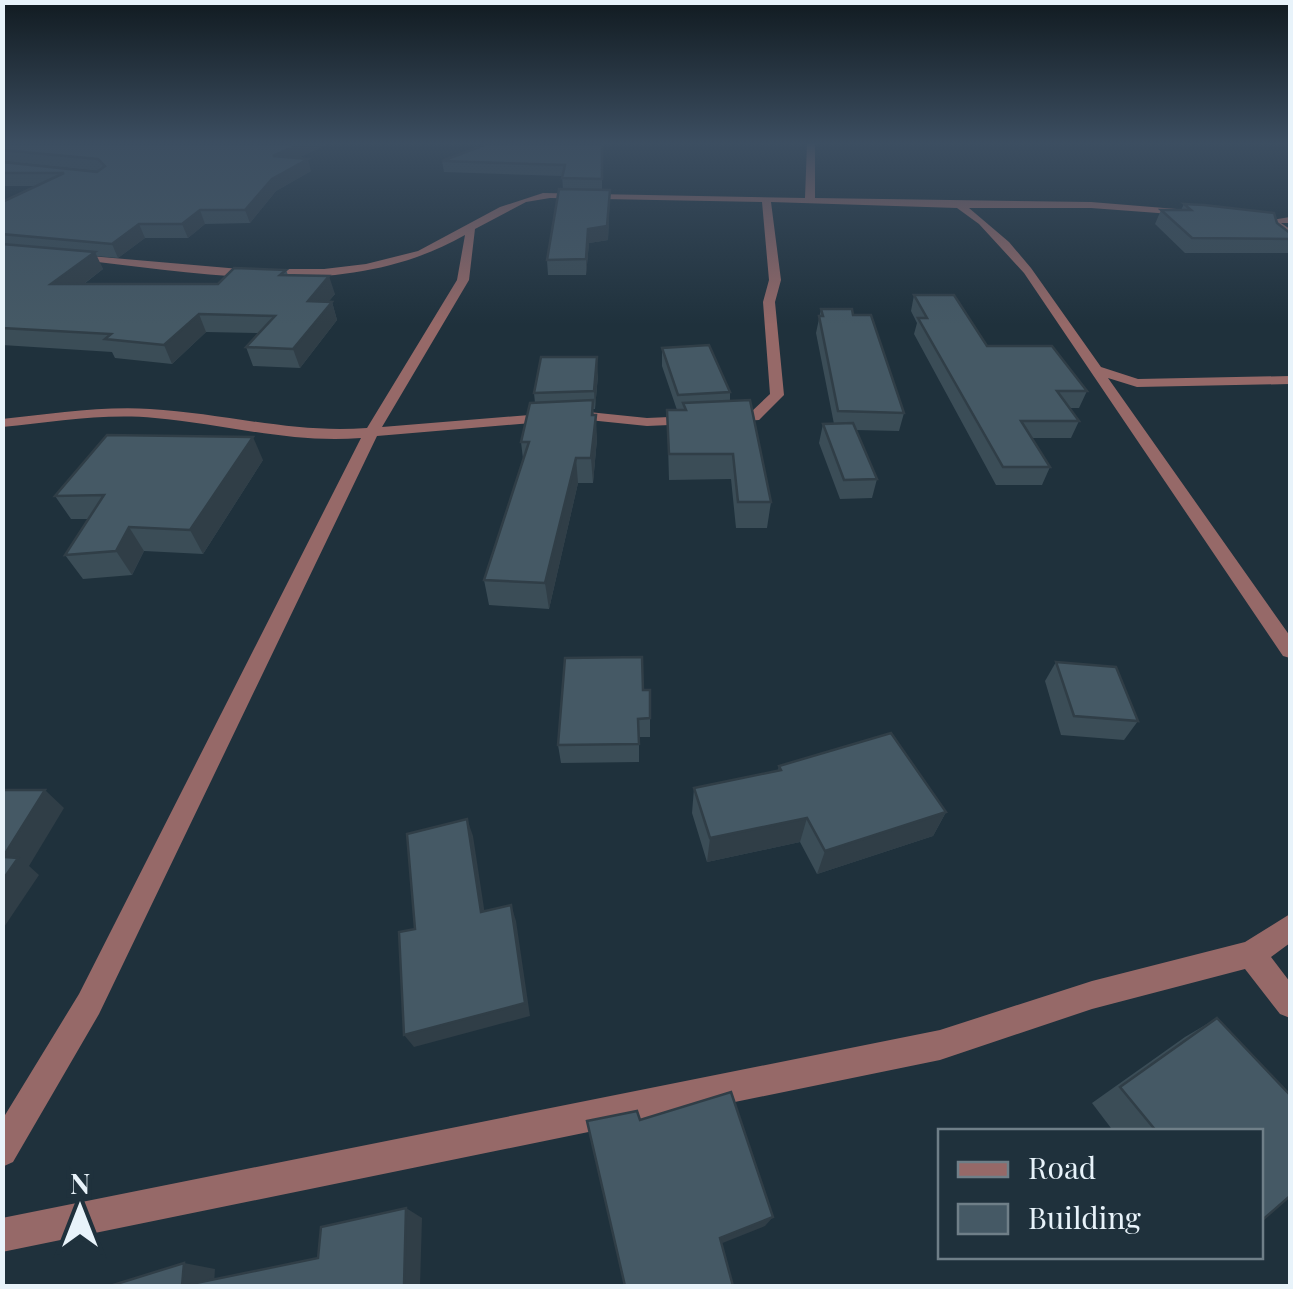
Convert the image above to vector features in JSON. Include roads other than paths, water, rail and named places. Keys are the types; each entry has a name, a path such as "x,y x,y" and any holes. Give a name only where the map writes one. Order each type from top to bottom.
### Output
{"street":[{"path":"54,256 284,274 354,269 409,258 471,230 514,204"},
{"path":"718,418 754,416 777,395 768,302 775,280 767,204"},
{"path":"920,204 1151,207 1210,214"},
{"path":"959,206 976,215 1009,251 1098,370 1290,652"},
{"path":"1250,218 1290,220"},
{"path":"1270,221 1290,233"},
{"path":"2,1151 89,1004 370,435 463,280 471,230"},
{"path":"1098,370 1137,383 1290,380"},
{"path":"2,423 116,412 153,413 329,436 579,416 646,422 700,419"},
{"path":"2,1235 940,1045 1092,995 1252,954 1290,927"},
{"path":"1252,954 1290,1004"}]}
